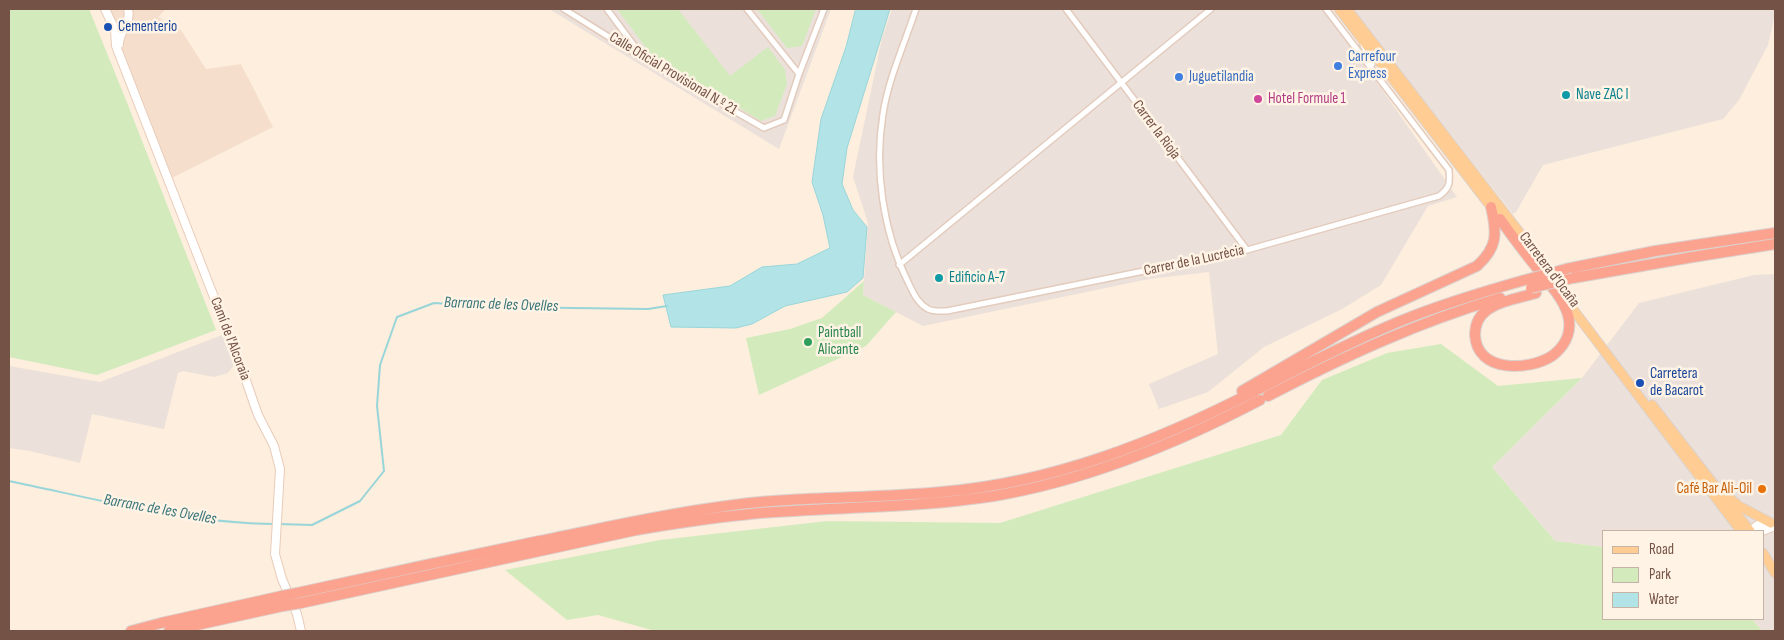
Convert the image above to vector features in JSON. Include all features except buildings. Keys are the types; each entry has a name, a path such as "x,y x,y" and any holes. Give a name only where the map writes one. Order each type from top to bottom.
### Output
{"highway":[{"path":"1100,459 1256,383 1376,312 1477,266 1489,253 1494,243 1496,233 1491,207"},
{"path":"1500,219 1563,303 1569,320 1567,338 1558,352 1539,363 1514,367 1491,360 1484,354 1476,339 1475,330 1481,316 1493,306 1531,287 1566,269 1655,251 1775,233"},
{"path":"1589,264 1625,252 1732,233 1775,228"},
{"path":"131,631 161,623 299,598 474,560 636,530 733,516 934,503 994,496 1028,489 1133,459 1186,437 1321,356 1396,323 1461,299 1575,281 1692,257 1775,244"},
{"path":"1743,249 1775,249"},
{"path":"474,560 616,524 721,506 808,499 943,492 1040,476 1100,459 1171,432 1260,394"},
{"path":"170,631 283,601"}],"main road":[{"name":"Carretera d'Ocaña","path":"1339,9 1500,219 1568,302 1740,530"},
{"name":"Carretera d'Ocaña","path":"1348,9 1749,530"},
{"path":"1674,444 1691,460 1749,530"},
{"path":"1698,464 1728,497 1739,506 1774,524"},
{"path":"1764,549 1775,564"},
{"path":"1764,555 1775,573"},
{"path":"1764,559 1775,573"}],"street":[{"name":"Camí de l'Alcoraia","path":"106,9 115,30 115,40 171,190 242,369 258,415 274,446 280,469 275,554 301,631"},
{"path":"120,53 119,38 128,20 128,9"},
{"name":"Calle Oficial Provisional N.º 21","path":"566,9 764,128 784,120 799,74"},
{"path":"607,9 643,57"},
{"path":"747,9 799,74"},
{"path":"799,74 824,9"},
{"path":"916,9 887,95 881,128 880,166 883,198 900,265 1211,9"},
{"name":"Carrer la Rioja","path":"1066,9 1247,250"},
{"name":"Carretera d'Ocaña","path":"1326,9 1449,170 1450,183"},
{"path":"115,30 118,31 125,28"},
{"name":"Carretera d'Ocaña","path":"1357,33 1376,72"},
{"path":"1387,87 1393,90 1401,90"},
{"name":"Carretera d'Ocaña","path":"1401,90 1405,110"},
{"name":"Carrer de la Lucrècia","path":"900,265 920,303 928,309 947,311 1247,250 1439,196 1447,190 1450,183"},
{"path":"1751,530 1758,525 1774,524"}],"shaded area":[{"path":"106,9 166,9 158,17 181,30 206,69 241,64 273,127 168,180"},
{"path":"549,9 831,9 779,149"},
{"path":"892,9 1326,9 1457,197 1428,206 1381,285 1342,309 1264,347 1208,392 1159,409 1149,384 1218,354 1209,272 1149,279 923,326 863,295 868,223 853,177 882,38"},
{"path":"1352,9 1775,9 1775,14 1768,45 1739,100 1723,119 1543,165 1516,212 1513,214"},
{"path":"1775,274 1775,631 1762,631 1753,620 1764,620 1764,530 1602,530 1602,547 1555,541 1492,467 1582,378 1639,303 1754,275"},
{"path":"222,335 234,365 228,373 214,377 183,371 178,373 164,429 92,414 80,463 9,448 9,366 100,382"}],"green space":[{"path":"9,9 89,9 216,330 97,375 9,357"},
{"path":"617,9 678,9 730,76 768,47 785,70 787,84 775,116 761,121 650,53"},
{"path":"757,9 816,9 802,46 787,48"},
{"name":"Paintball Alicante","path":"864,281 863,295 896,312 866,346 759,395 746,338 790,329 822,318"},
{"path":"1441,344 1498,386 1582,378 1492,467 1555,541 1602,547 1602,620 1753,620 1762,631 655,631 598,615 567,620 505,570 660,540 827,521 1000,523 1281,435 1322,380 1387,353"}],"water":[{"path":"856,9 890,9 847,148 842,184 853,210 867,227 863,278 847,292 785,306 752,324 736,328 671,327 663,295 730,286 762,267 797,264 830,248 823,215 812,182 821,119 846,47"}],"waterway":[{"name":"Barranc de les Ovelles","path":"279,524 312,525 360,501 384,471 377,406 380,365 397,317 434,303 499,307 648,309 667,306"},
{"name":"Barranc de les Ovelles","path":"9,481 174,515 241,523 275,524"}],"place":[{"name":"Cementerio","path":"108,27"},
{"name":"Carrefour Express","path":"1338,66"},
{"name":"Juguetilandia","path":"1179,77"},
{"name":"Nave ZAC I","path":"1566,95"},
{"name":"Hotel Formule 1","path":"1258,99"},
{"name":"Edificio A-7","path":"939,278"},
{"name":"Paintball Alicante","path":"808,342"},
{"name":"Carretera de Bacarot","path":"1640,383"},
{"name":"Café Bar Ali-Oil","path":"1762,489"}]}
